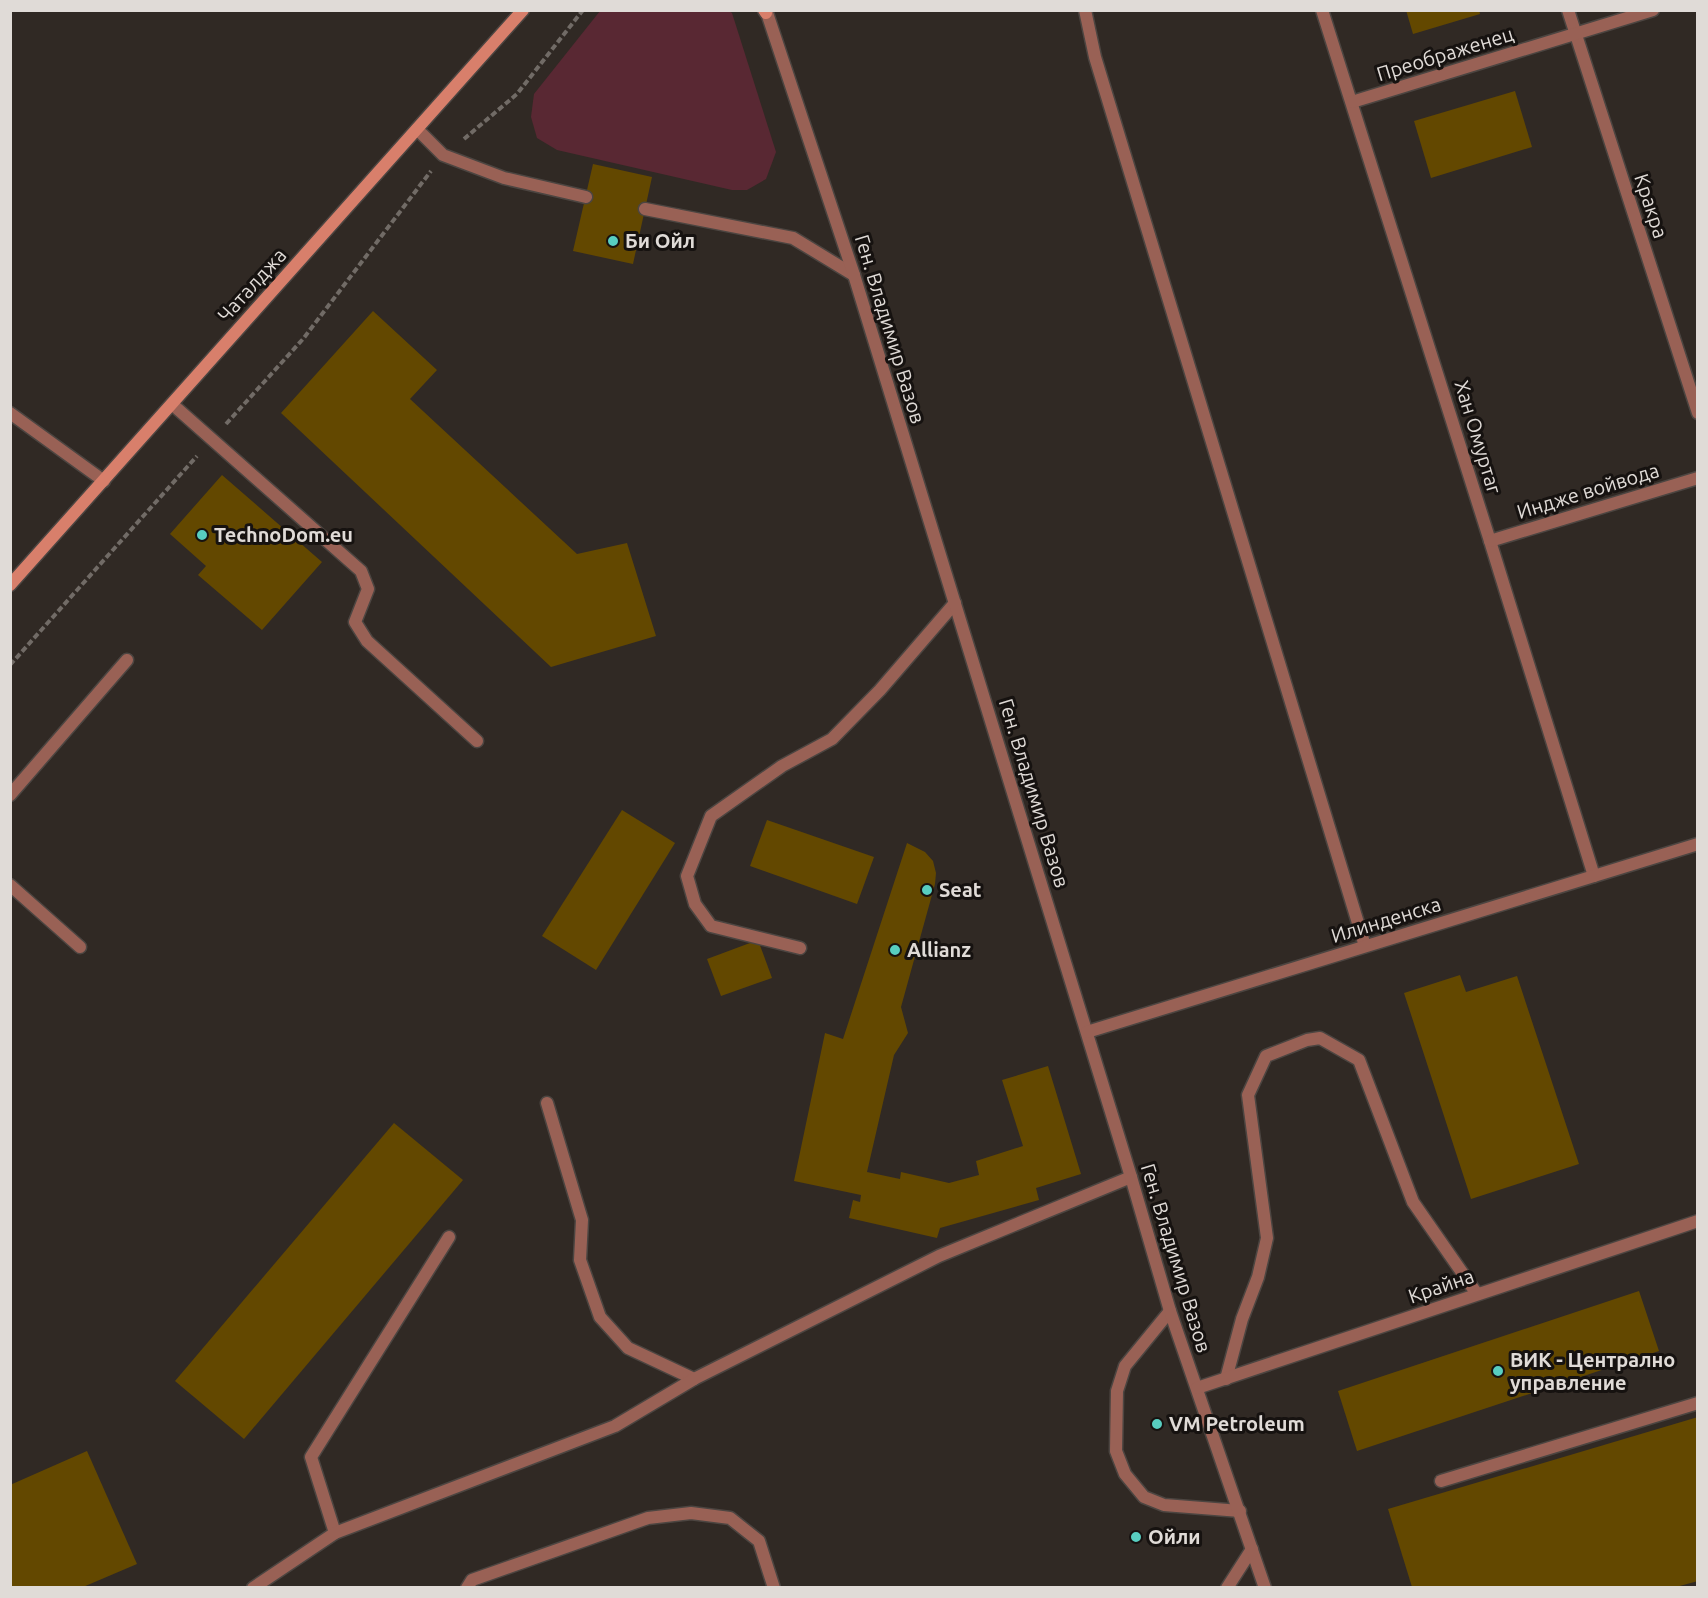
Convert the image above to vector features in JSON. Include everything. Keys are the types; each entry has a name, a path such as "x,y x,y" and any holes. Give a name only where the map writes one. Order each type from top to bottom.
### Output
{"main road":[{"name":"Чаталджа","path":"12,581 104,481 523,10"}],"street":[{"path":"1085,10 1095,57 1365,946"},
{"name":"Хан Омуртаг","path":"1322,10 1594,876"},
{"name":"Кракра","path":"1568,10 1698,413"},
{"name":"Преображенец","path":"1352,102 1653,10"},
{"name":"Ген. Владимир Вазов","path":"766,11 854,275 1087,1032 1170,1311 1265,1587"},
{"path":"417,129 443,155 504,178 586,197"},
{"path":"645,209 793,238 854,275"},
{"path":"172,404 361,571 368,589 355,622 367,641 477,741"},
{"path":"10,413 104,481"},
{"name":"Индже войвода","path":"1490,541 1698,478"},
{"path":"800,948 711,926 695,904 687,876 711,816 782,766 832,739 880,690 955,603"},
{"path":"10,795 127,660"},
{"name":"Илинденска","path":"1087,1032 1698,844"},
{"path":"10,885 80,947"},
{"path":"1226,1379 1242,1319 1258,1277 1267,1238 1248,1095 1266,1056 1307,1040 1320,1038 1359,1060 1413,1202 1477,1294"},
{"path":"547,1103 582,1220 580,1260 600,1317 628,1348 694,1379"},
{"path":"253,1587 336,1533 615,1426 694,1379 939,1256 1131,1177"},
{"name":"Крайна","path":"1197,1388 1698,1221"},
{"path":"336,1533 311,1457 448,1237"},
{"path":"1170,1311 1125,1366 1117,1391 1116,1451 1125,1474 1144,1497 1164,1505 1240,1511"},
{"path":"1441,1482 1698,1403"},
{"path":"467,1587 472,1580 648,1518 691,1513 730,1518 759,1541 774,1587"},
{"path":"1227,1587 1252,1549"}],"path":[{"path":"10,665 303,339 443,155 517,94 583,10"}],"shaded area":[{"path":"600,11 729,11 732,13 776,152 766,179 747,190 732,190 557,150 537,138 531,117 534,94"}],"building":[{"path":"1406,10 1479,10 1480,14 1413,34"},
{"path":"1515,91 1532,147 1431,178 1414,121"},
{"path":"593,164 652,177 633,264 573,251"},
{"path":"373,311 437,370 410,399 577,554 627,543 656,636 551,667 281,413"},
{"path":"222,475 322,562 262,630 198,575 206,566 170,534"},
{"path":"622,810 675,843 596,970 542,936"},
{"path":"767,820 874,857 857,904 750,866"},
{"path":"907,843 925,852 933,861 936,873 935,884 901,1007 908,1033 894,1055 867,1172 900,1179 901,1172 949,1183 979,1175 976,1161 1023,1146 1002,1080 1048,1066 1081,1174 1036,1188 1039,1200 940,1228 937,1238 849,1218 853,1200 860,1202 861,1195 794,1181 825,1033 843,1039"},
{"path":"758,940 772,978 721,996 707,959"},
{"path":"1460,975 1466,992 1517,976 1579,1164 1471,1199 1404,993"},
{"path":"394,1123 463,1180 244,1439 175,1381"},
{"name":"ВИК - Централно управление","path":"1639,1291 1659,1351 1357,1451 1338,1391"},
{"path":"1698,1417 1698,1581 1676,1587 1412,1587 1388,1509"},
{"path":"87,1451 137,1564 83,1587 10,1587 10,1485"}],"place":[{"name":"Би Ойл","path":"613,241"},
{"name":"TechnoDom.eu","path":"202,535"},
{"name":"Seat","path":"927,890"},
{"name":"Allianz","path":"895,950"},
{"name":"ВИК - Централно управление","path":"1498,1371"},
{"name":"VM Petroleum","path":"1157,1424"},
{"name":"Ойли","path":"1136,1537"}]}
